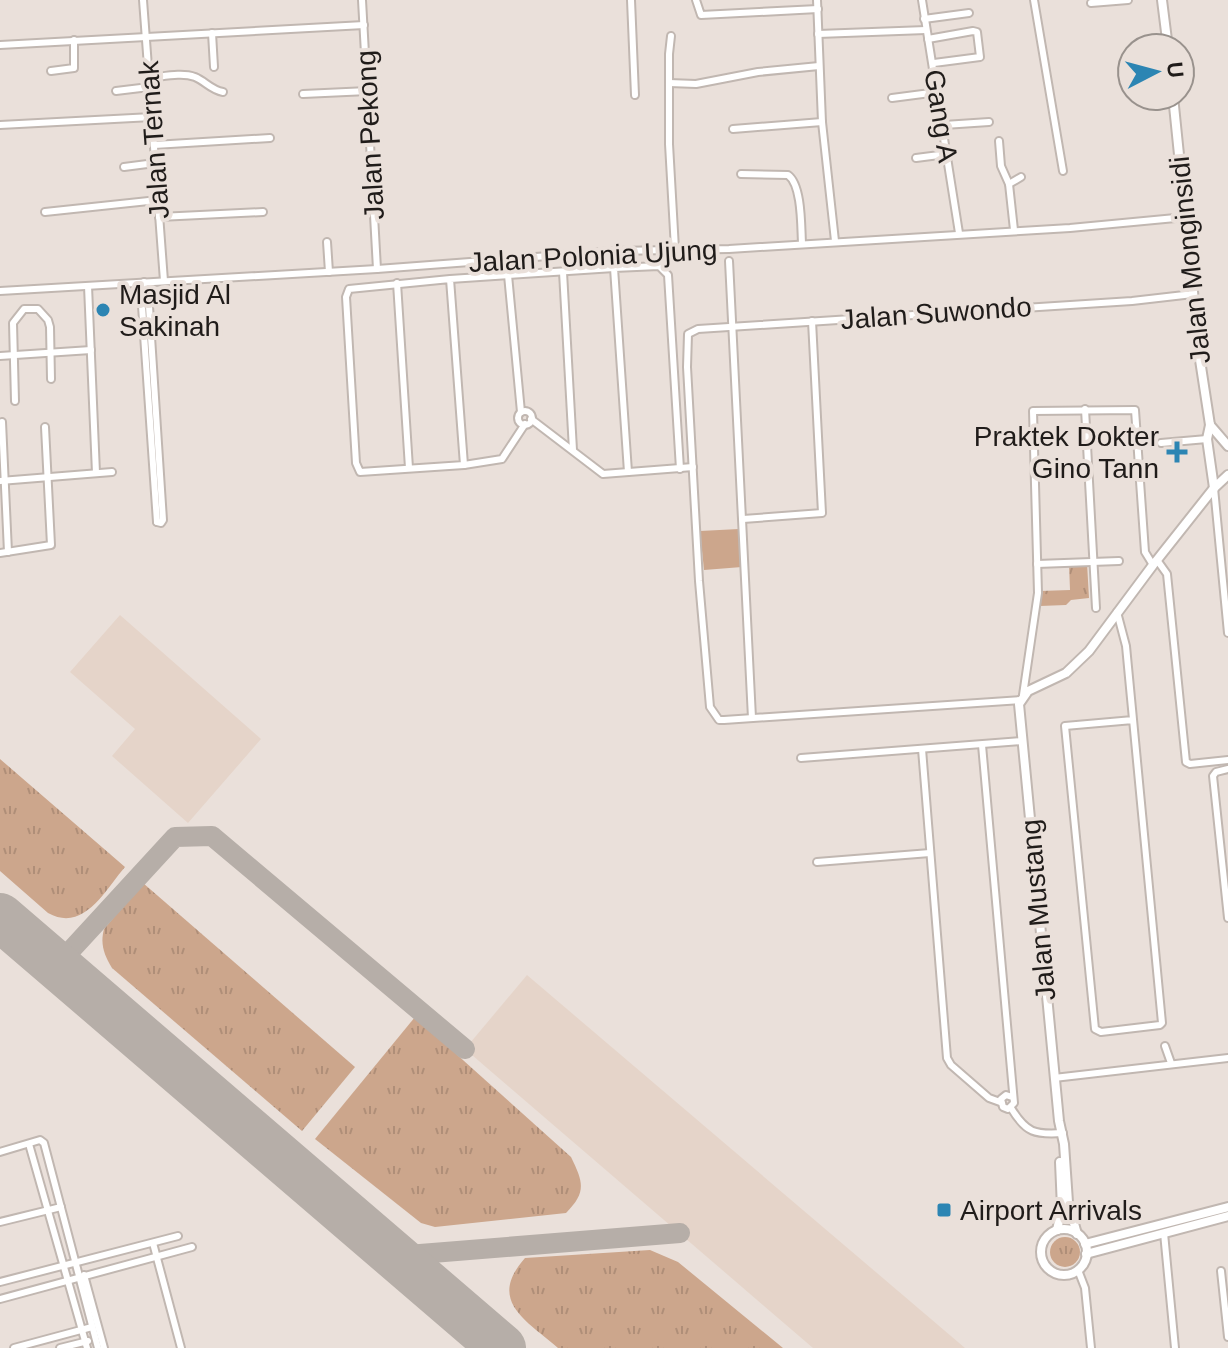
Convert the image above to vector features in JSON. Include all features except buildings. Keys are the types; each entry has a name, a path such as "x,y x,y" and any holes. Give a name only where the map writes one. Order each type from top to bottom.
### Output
{"main road":[{"path":"1162,0 1166,32"},
{"name":"Jalan Monginsidi","path":"1175,112 1210,425 1207,439 1214,488"},
{"path":"1210,425 1228,446"},
{"path":"1022,698 1066,673 1089,651 1155,562 1228,475"},
{"name":"Jalan Mustang","path":"1022,698 1019,709 1054,1078 1068,1202 1077,1234"},
{"name":"Jalan Mustang","path":"1057,1230 1062,1208 1060,1133"},
{"path":"1085,1249 1164,1233 1228,1207"},
{"path":"1085,1249 1197,1219 1228,1216"},
{"path":"1057,1230 1077,1234 1085,1249 1078,1270 1069,1274 1058,1274 1043,1263 1042,1244 1057,1230"}],"street":[{"name":"Jalan Ternak","path":"143,0 164,281"},
{"name":"Jalan Pekong","path":"362,0 377,269"},
{"path":"631,0 635,95"},
{"path":"696,0 701,15 818,9"},
{"path":"817,0 822,122 835,241"},
{"name":"Gang A","path":"922,0 959,233"},
{"path":"1034,0 1063,171"},
{"path":"1091,3 1128,0"},
{"path":"924,19 969,13"},
{"path":"0,45 364,25"},
{"path":"818,34 926,30"},
{"path":"928,39 977,32 980,57 934,63"},
{"path":"212,33 214,67"},
{"path":"671,36 669,144 675,249"},
{"path":"51,71 74,68 74,40"},
{"path":"669,83 696,84 758,72 819,66"},
{"path":"149,78 196,77 210,89 223,92"},
{"path":"116,91 149,87"},
{"path":"303,94 368,91"},
{"path":"892,98 938,92"},
{"path":"0,125 152,117"},
{"path":"733,129 822,122"},
{"path":"944,125 989,122"},
{"path":"154,145 270,138"},
{"path":"999,141 1001,169 1009,184 1014,230"},
{"path":"916,158 947,154"},
{"path":"124,167 155,163"},
{"path":"741,174 788,175 793,178 802,243"},
{"path":"1009,184 1021,177"},
{"path":"45,212 158,200"},
{"path":"159,217 263,212"},
{"name":"Jalan Polonia Ujung","path":"0,291 377,269 615,251 729,249 1102,226 1186,217"},
{"path":"327,242 329,272"},
{"path":"729,261 752,718"},
{"path":"531,419 502,459 362,473 357,467 355,448 346,294 351,288 397,283 659,266 668,275 680,469"},
{"path":"614,268 628,472"},
{"path":"563,272 573,450"},
{"path":"508,275 521,412 518,419 525,424"},
{"path":"450,279 464,465"},
{"path":"144,282 157,522 161,523 156,468"},
{"path":"397,283 409,468"},
{"path":"88,286 96,473"},
{"path":"28,289 30,307"},
{"name":"Jalan Suwondo","path":"693,467 686,342 693,330 1132,301 1193,294"},
{"path":"15,401 13,323 19,313 30,307 38,309 48,320 51,379"},
{"path":"743,519 822,513 812,321"},
{"path":"0,356 91,350"},
{"path":"1085,409 1096,608"},
{"path":"521,412 530,413 531,419 599,472 693,467 710,707 719,720 1022,698 1038,593 1033,411 1136,411 1145,552 1167,574 1186,762 1228,760"},
{"path":"2,422 4,552 51,545 45,427"},
{"path":"1161,443 1207,439"},
{"path":"2,481 112,472"},
{"name":"Jalan Monginsidi","path":"1214,488 1228,633"},
{"path":"1037,564 1119,561"},
{"path":"1117,612 1126,646 1162,1023 1101,1032 1095,1029 1065,726 1133,720"},
{"path":"801,758 1022,741"},
{"path":"982,745 1012,1076 1014,1103 1011,1108"},
{"path":"922,749 948,1062 989,1098 1000,1102 1005,1109 1011,1108"},
{"path":"1228,769 1213,776 1228,918"},
{"path":"817,862 930,853"},
{"path":"1165,1046 1171,1063"},
{"path":"1054,1078 1228,1058"},
{"path":"1000,1102 1006,1095 1012,1097"},
{"path":"1011,1108 1035,1134 1060,1133"},
{"path":"0,1152 40,1140 44,1143 101,1348"},
{"path":"29,1144 86,1345"},
{"path":"0,1222 61,1207"},
{"path":"1164,1233 1175,1348"},
{"path":"0,1282 178,1236"},
{"path":"153,1243 181,1348"},
{"path":"0,1299 192,1247"},
{"path":"1078,1270 1085,1288 1091,1348"},
{"path":"1221,1271 1228,1337"},
{"path":"82,1276 92,1327 101,1348"},
{"path":"14,1348 92,1327"},
{"path":"60,1348 86,1345 95,1338"}],"shaded area":[{"path":"120,615 261,739 188,823 112,756 135,729 70,672"},
{"path":"527,975 965,1348 813,1348 465,1049"}],"green space":[{"path":"739,529 742,567 704,570 700,531"},
{"path":"1087,563 1089,598 1071,600 1066,605 1040,606 1040,591 1070,590 1069,564"},
{"path":"0,759 125,867 101,897 83,913 61,918 48,913 0,871"},
{"path":"143,883 355,1067 302,1131 112,968 102,940 104,929"},
{"path":"415,1017 571,1157 581,1186 577,1199 566,1213 435,1227 421,1223 315,1139"},
{"path":"1065,1237 1076,1241 1080,1252 1076,1263 1065,1267 1054,1263 1050,1252 1054,1241"},
{"path":"650,1250 678,1262 783,1348 558,1348 523,1319 510,1298 514,1273 525,1258"}],"taxiway":[{"path":"72,949 175,837 212,836 465,1049"},
{"path":"395,1256 680,1233"}],"runway":[{"path":"0,917 502,1348"}],"place":[{"name":"Masjid Al Sakinah","path":"103,310"},
{"name":"Praktek Dokter Gino Tann","path":"1177,452"},
{"name":"Airport Arrivals","path":"944,1210"}]}
